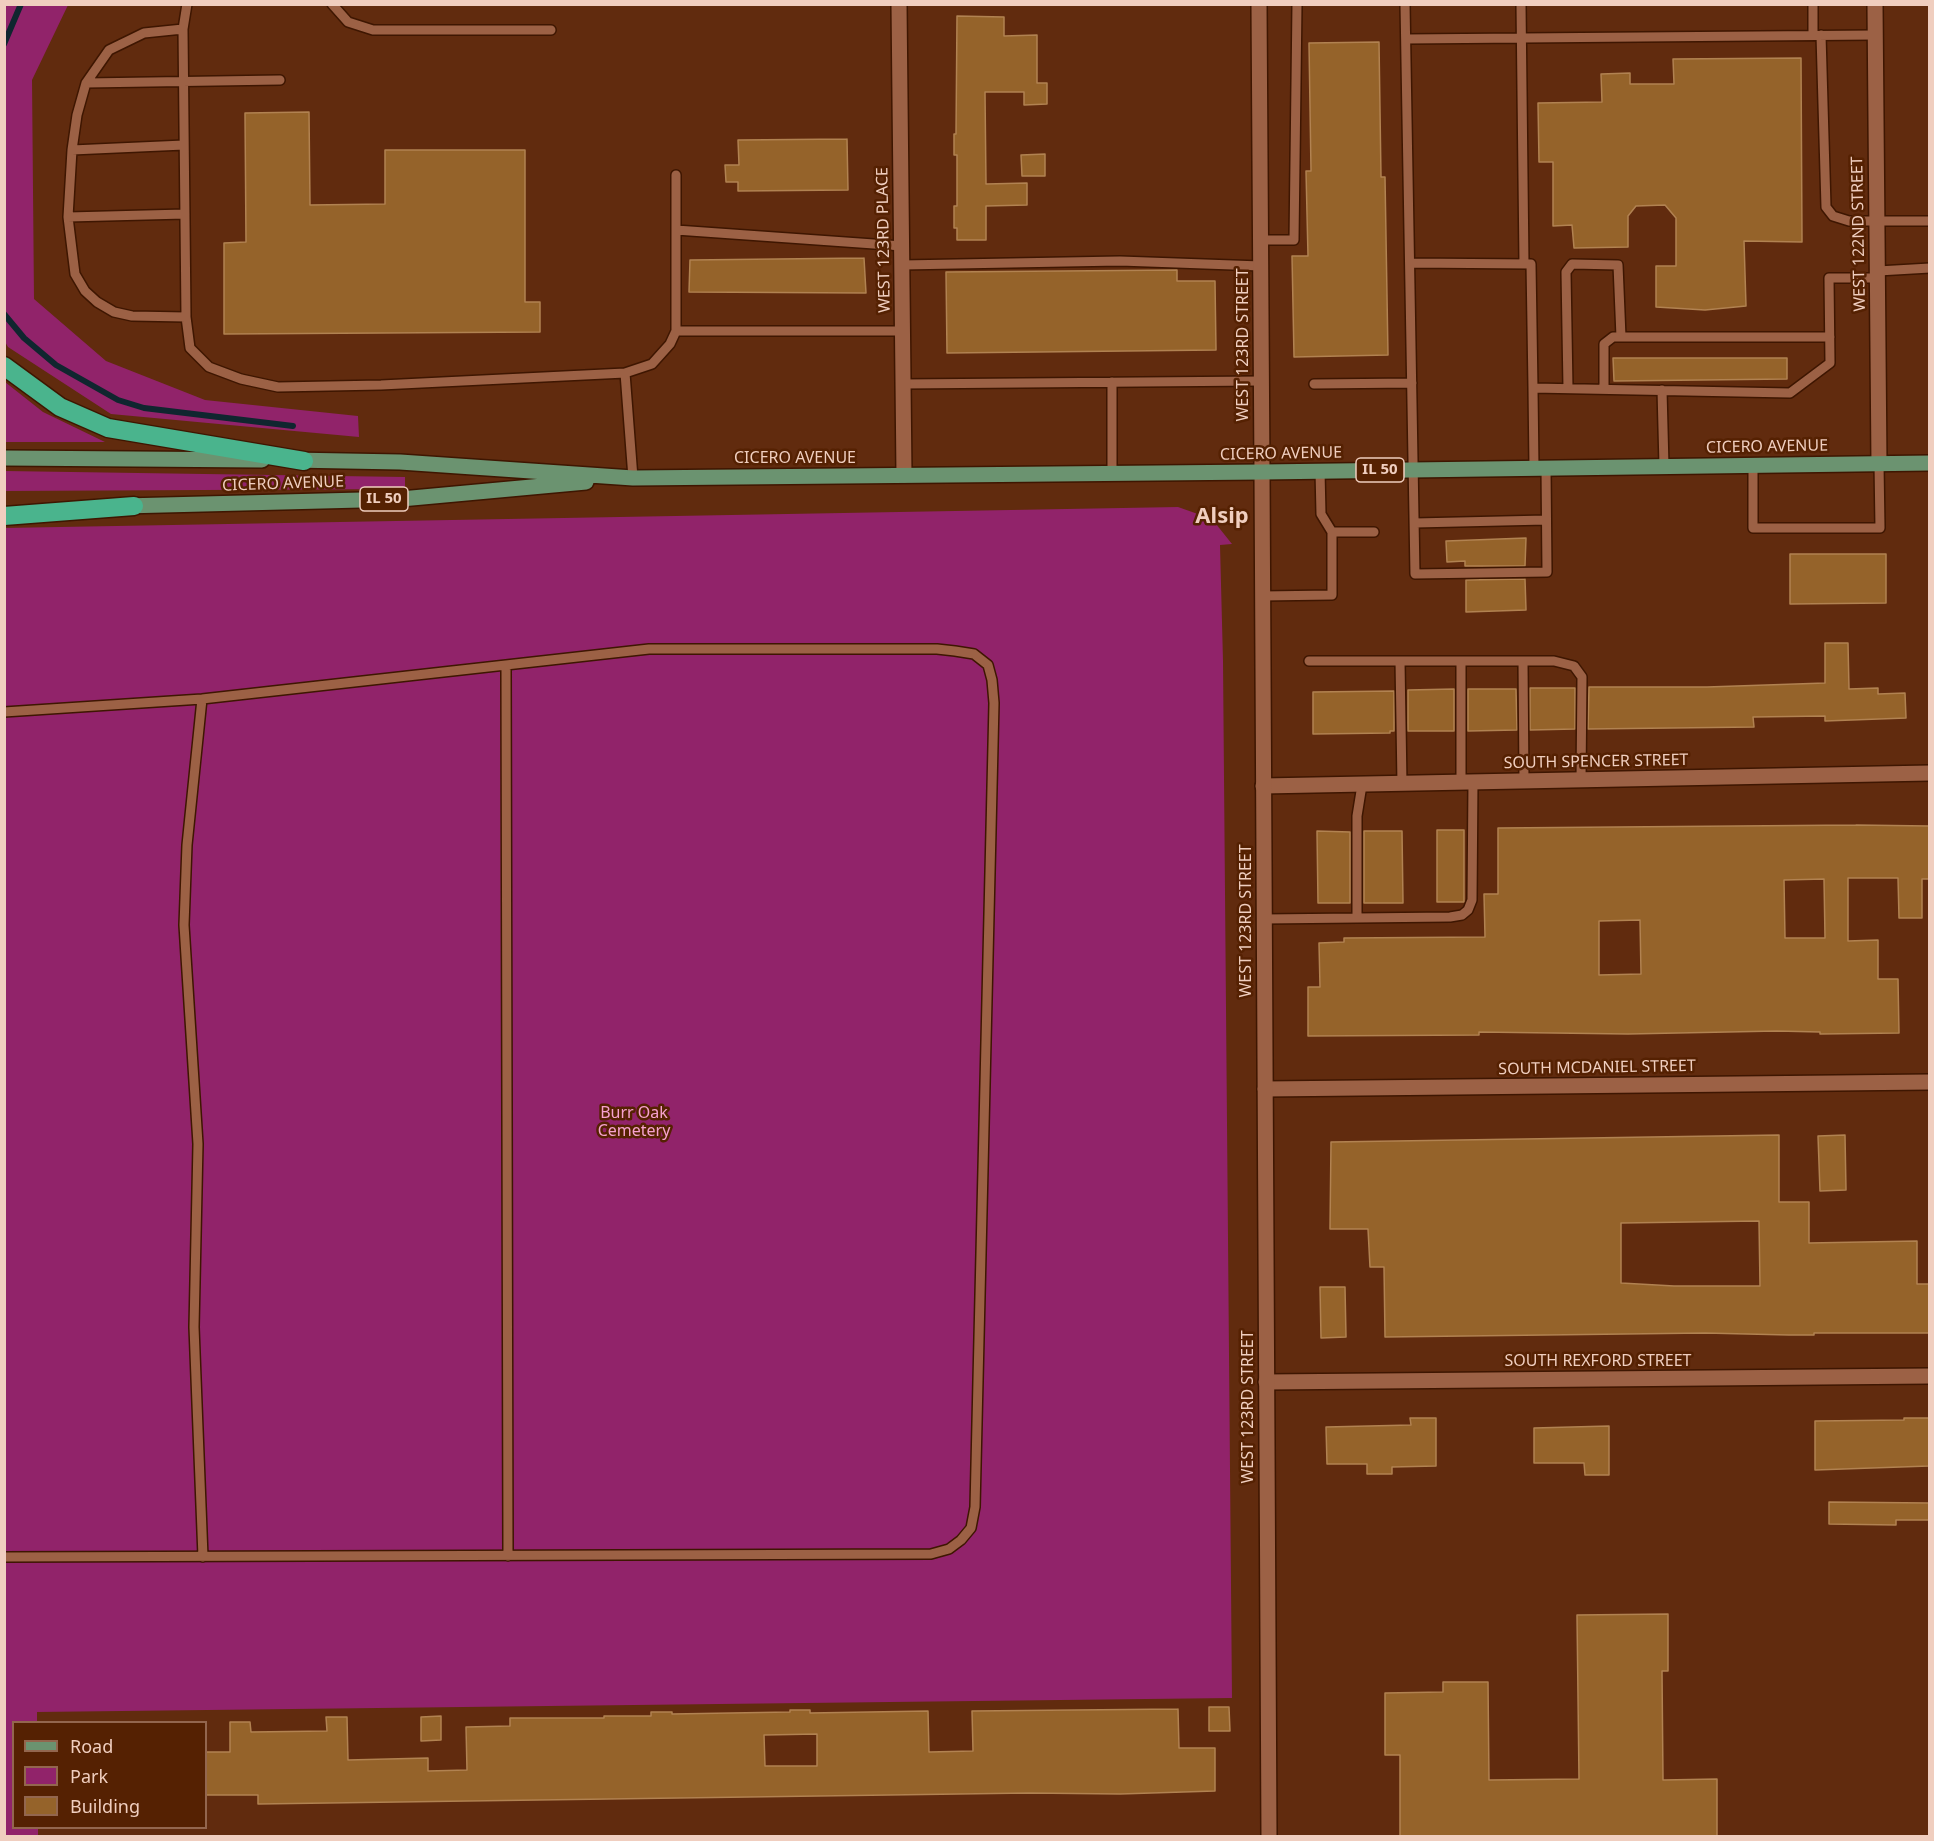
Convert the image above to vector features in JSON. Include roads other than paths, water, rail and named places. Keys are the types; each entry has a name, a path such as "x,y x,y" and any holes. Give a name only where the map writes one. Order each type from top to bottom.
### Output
{"highway":[{"path":"4,366 60,407 108,428 304,461"},
{"path":"4,516 134,506"}],"main road":[{"name":"CICERO AVENUE","path":"4,458 400,462 633,478"},
{"name":"CICERO AVENUE","path":"4,507 401,499 633,478 1929,463"}],"street":[{"name":"WEST 123RD PLACE","path":"899,4 904,475"},
{"name":"WEST 123RD STREET","path":"1259,4 1269,1836"},
{"name":"WEST 122ND STREET","path":"1875,4 1879,464"},
{"name":"SOUTH SPENCER STREET","path":"1263,786 1929,773"},
{"name":"SOUTH MCDANIEL STREET","path":"1265,1089 1929,1082"},
{"name":"SOUTH REXFORD STREET","path":"1266,1382 1929,1376"}],"lane":[{"path":"187,4 183,29 183,82 186,317 190,348 209,367 240,379 278,387 381,386 625,373 652,364 670,344 676,331 676,175"},
{"path":"332,4 348,21 373,30 551,30"},
{"path":"1261,240 1294,240 1297,4"},
{"path":"1405,4 1415,574 1547,572 1546,520 1533,388 1531,264 1410,263"},
{"path":"1521,4 1524,264"},
{"path":"1813,4 1817,35 1826,207 1833,216 1849,221 1929,221"},
{"path":"183,29 144,33 109,50 86,83 77,115 72,150 68,217 75,274 86,291 97,302 114,312 132,316 186,317"},
{"path":"1406,39 1875,35"},
{"path":"86,83 280,80"},
{"path":"72,150 184,145"},
{"path":"68,217 185,214"},
{"path":"676,230 902,246"},
{"path":"902,265 1120,261 1261,266"},
{"path":"1568,388 1566,272 1572,264 1618,265 1621,337"},
{"path":"1533,388 1790,393 1830,363 1829,278 1929,268"},
{"path":"676,331 902,331"},
{"path":"1604,389 1604,344 1613,337 1830,337"},
{"path":"625,373 633,478"},
{"path":"902,384 1261,381"},
{"path":"1112,382 1112,473"},
{"path":"1314,384 1412,383"},
{"path":"1662,390 1664,466"},
{"path":"1753,465 1753,528 1880,528 1879,464"},
{"path":"1263,596 1332,595 1332,532 1322,514 1320,471"},
{"path":"1415,523 1546,520"},
{"path":"1332,532 1374,532"},
{"path":"4,712 202,699 649,649 937,649 974,654 988,665 994,703 975,1507 971,1528 962,1540 949,1549 931,1554 4,1557"},
{"path":"1309,661 1523,661 1554,662 1574,666 1582,677 1581,780"},
{"path":"1400,661 1402,784"},
{"path":"1264,919 1450,917 1462,915 1468,910 1472,900 1461,661"},
{"path":"1523,661 1524,781"},
{"path":"506,666 508,1556"},
{"path":"202,699 188,834 183,925 198,1144 194,1327 203,1557"},
{"path":"1357,918 1357,816 1362,785"}],"waterway":[{"path":"4,44 21,4"},
{"path":"4,314 24,338 56,365 118,400 144,408 293,426"}],"district":[{"name":"Alsip","path":"1222,517"}],"park label":[{"name":"Burr Oak Cemetery","path":"634,1122"}]}
